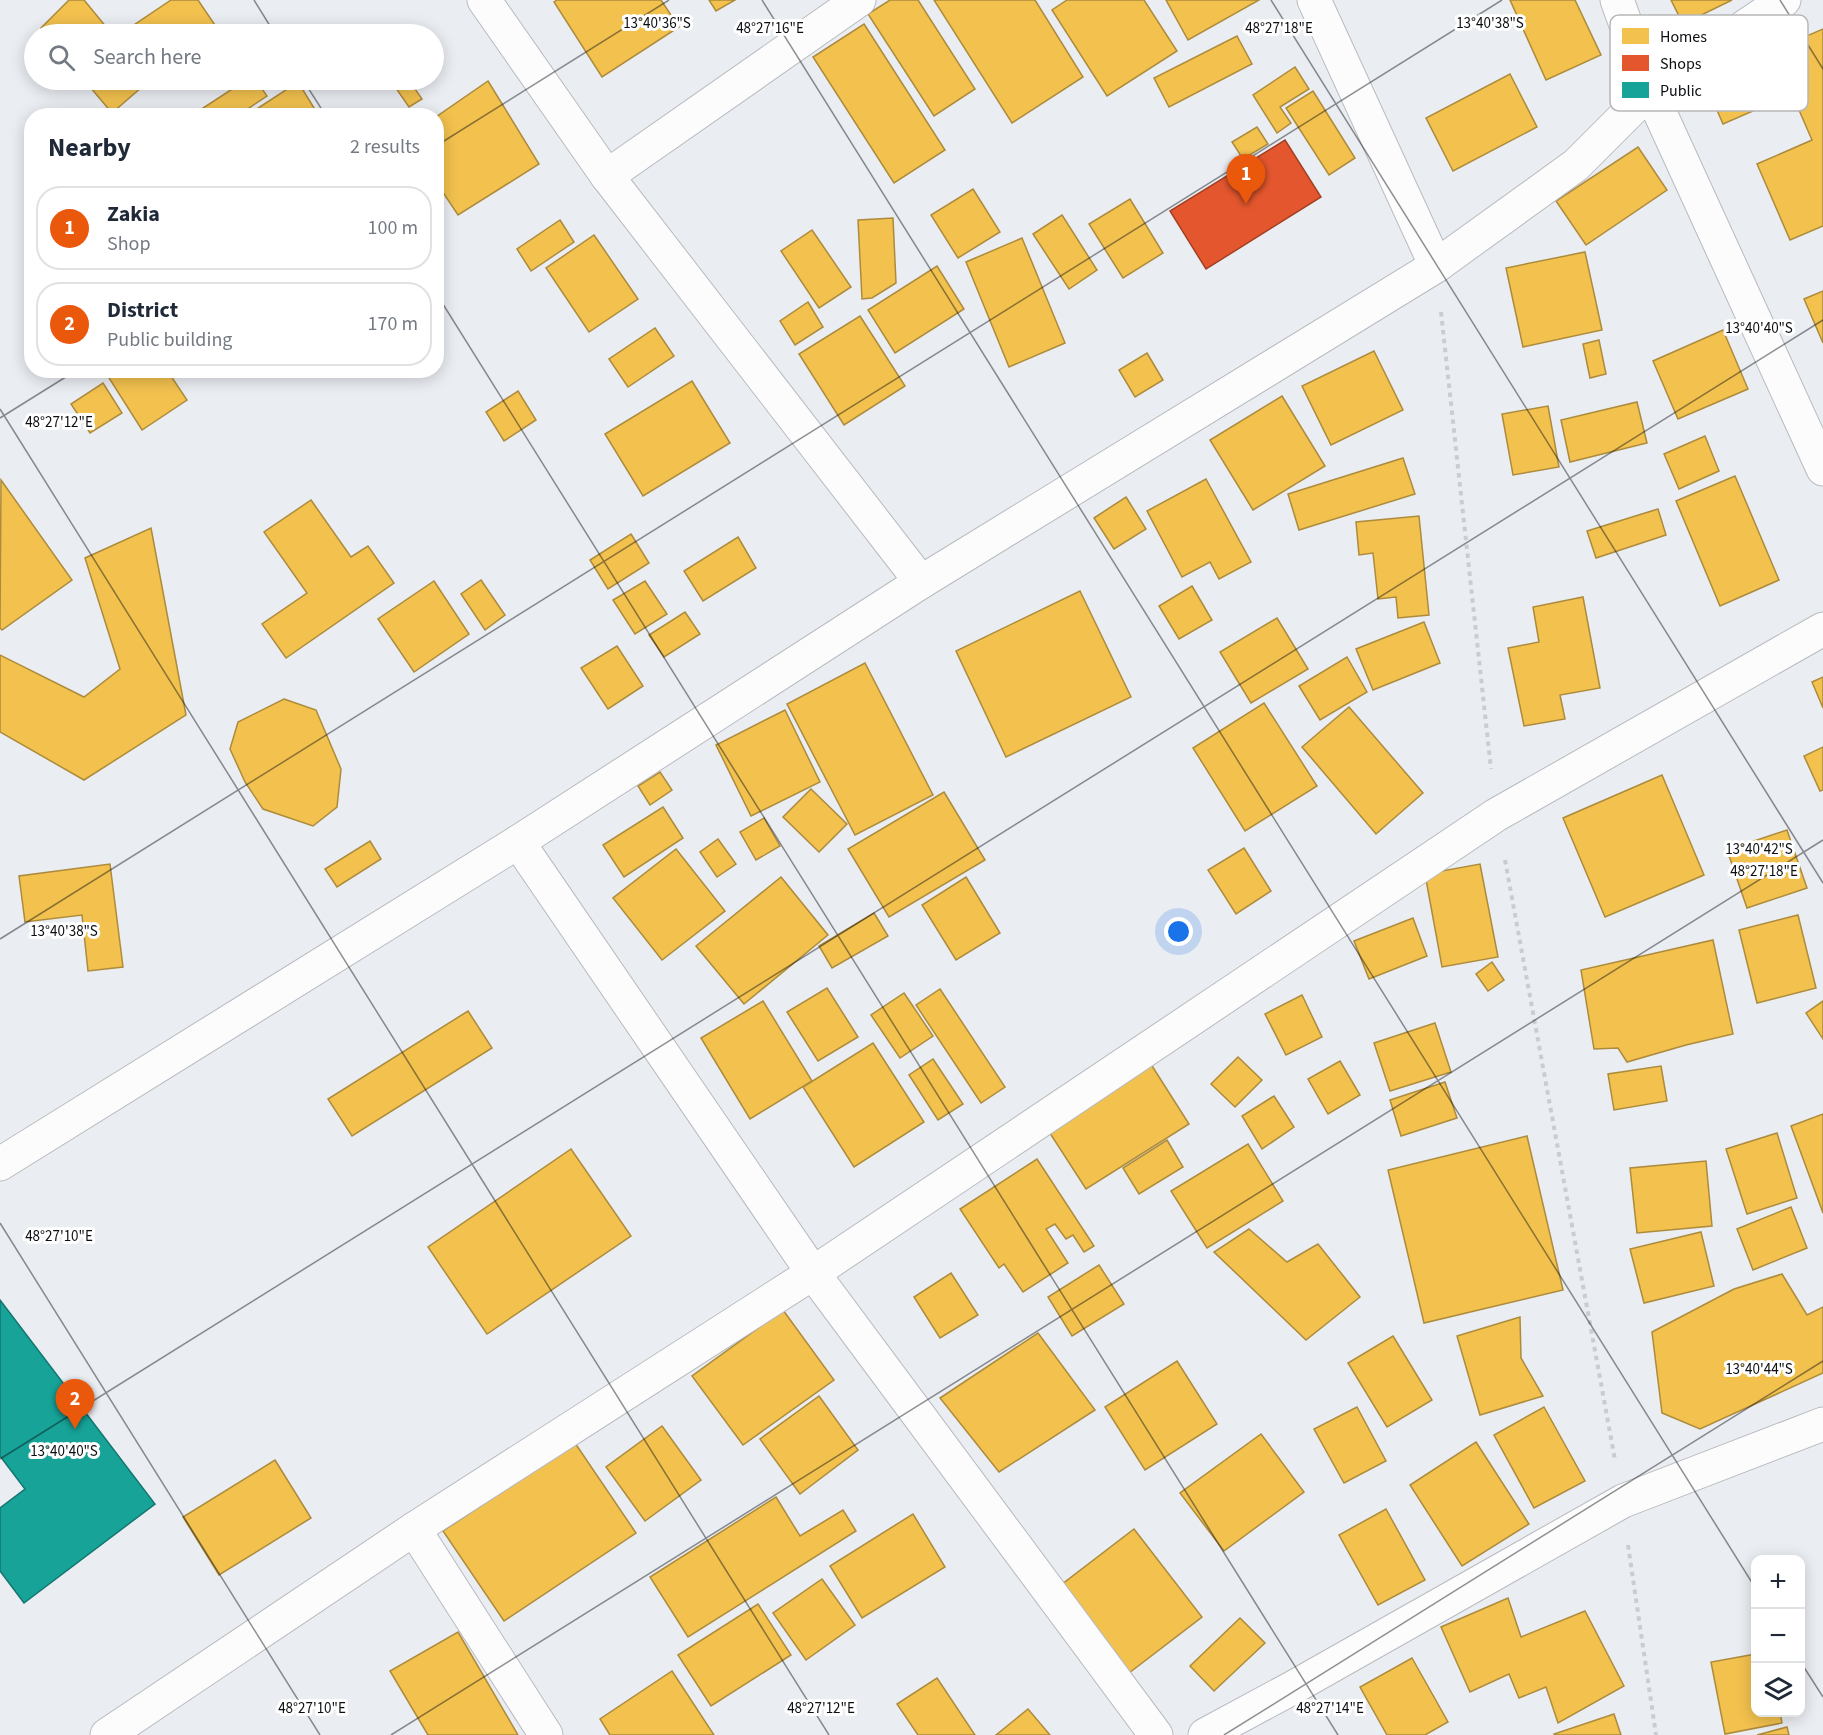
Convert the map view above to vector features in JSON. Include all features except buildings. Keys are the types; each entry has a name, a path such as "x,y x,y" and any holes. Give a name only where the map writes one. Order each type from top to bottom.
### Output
{"street":[{"path":"484,0 607,176 921,582"},
{"path":"607,176 859,0"},
{"path":"1314,0 1436,266"},
{"path":"1617,0 1622,15"},
{"path":"1762,15 1784,0"},
{"path":"0,1164 518,842 921,582 1436,266 1576,165 1630,111"},
{"path":"1659,111 1823,469"},
{"path":"107,1735 414,1529 813,1273 1496,815 1823,629"},
{"path":"518,842 813,1273 1156,1735"},
{"path":"1205,1735 1305,1682 1623,1501 1823,1424"},
{"path":"414,1529 546,1735"}],"path":[{"path":"1436,266 1496,815 1623,1501 1656,1735"}],"place":[{"name":"Zakia","path":"1246,204"},
{"name":"District","path":"75,1429"}]}
